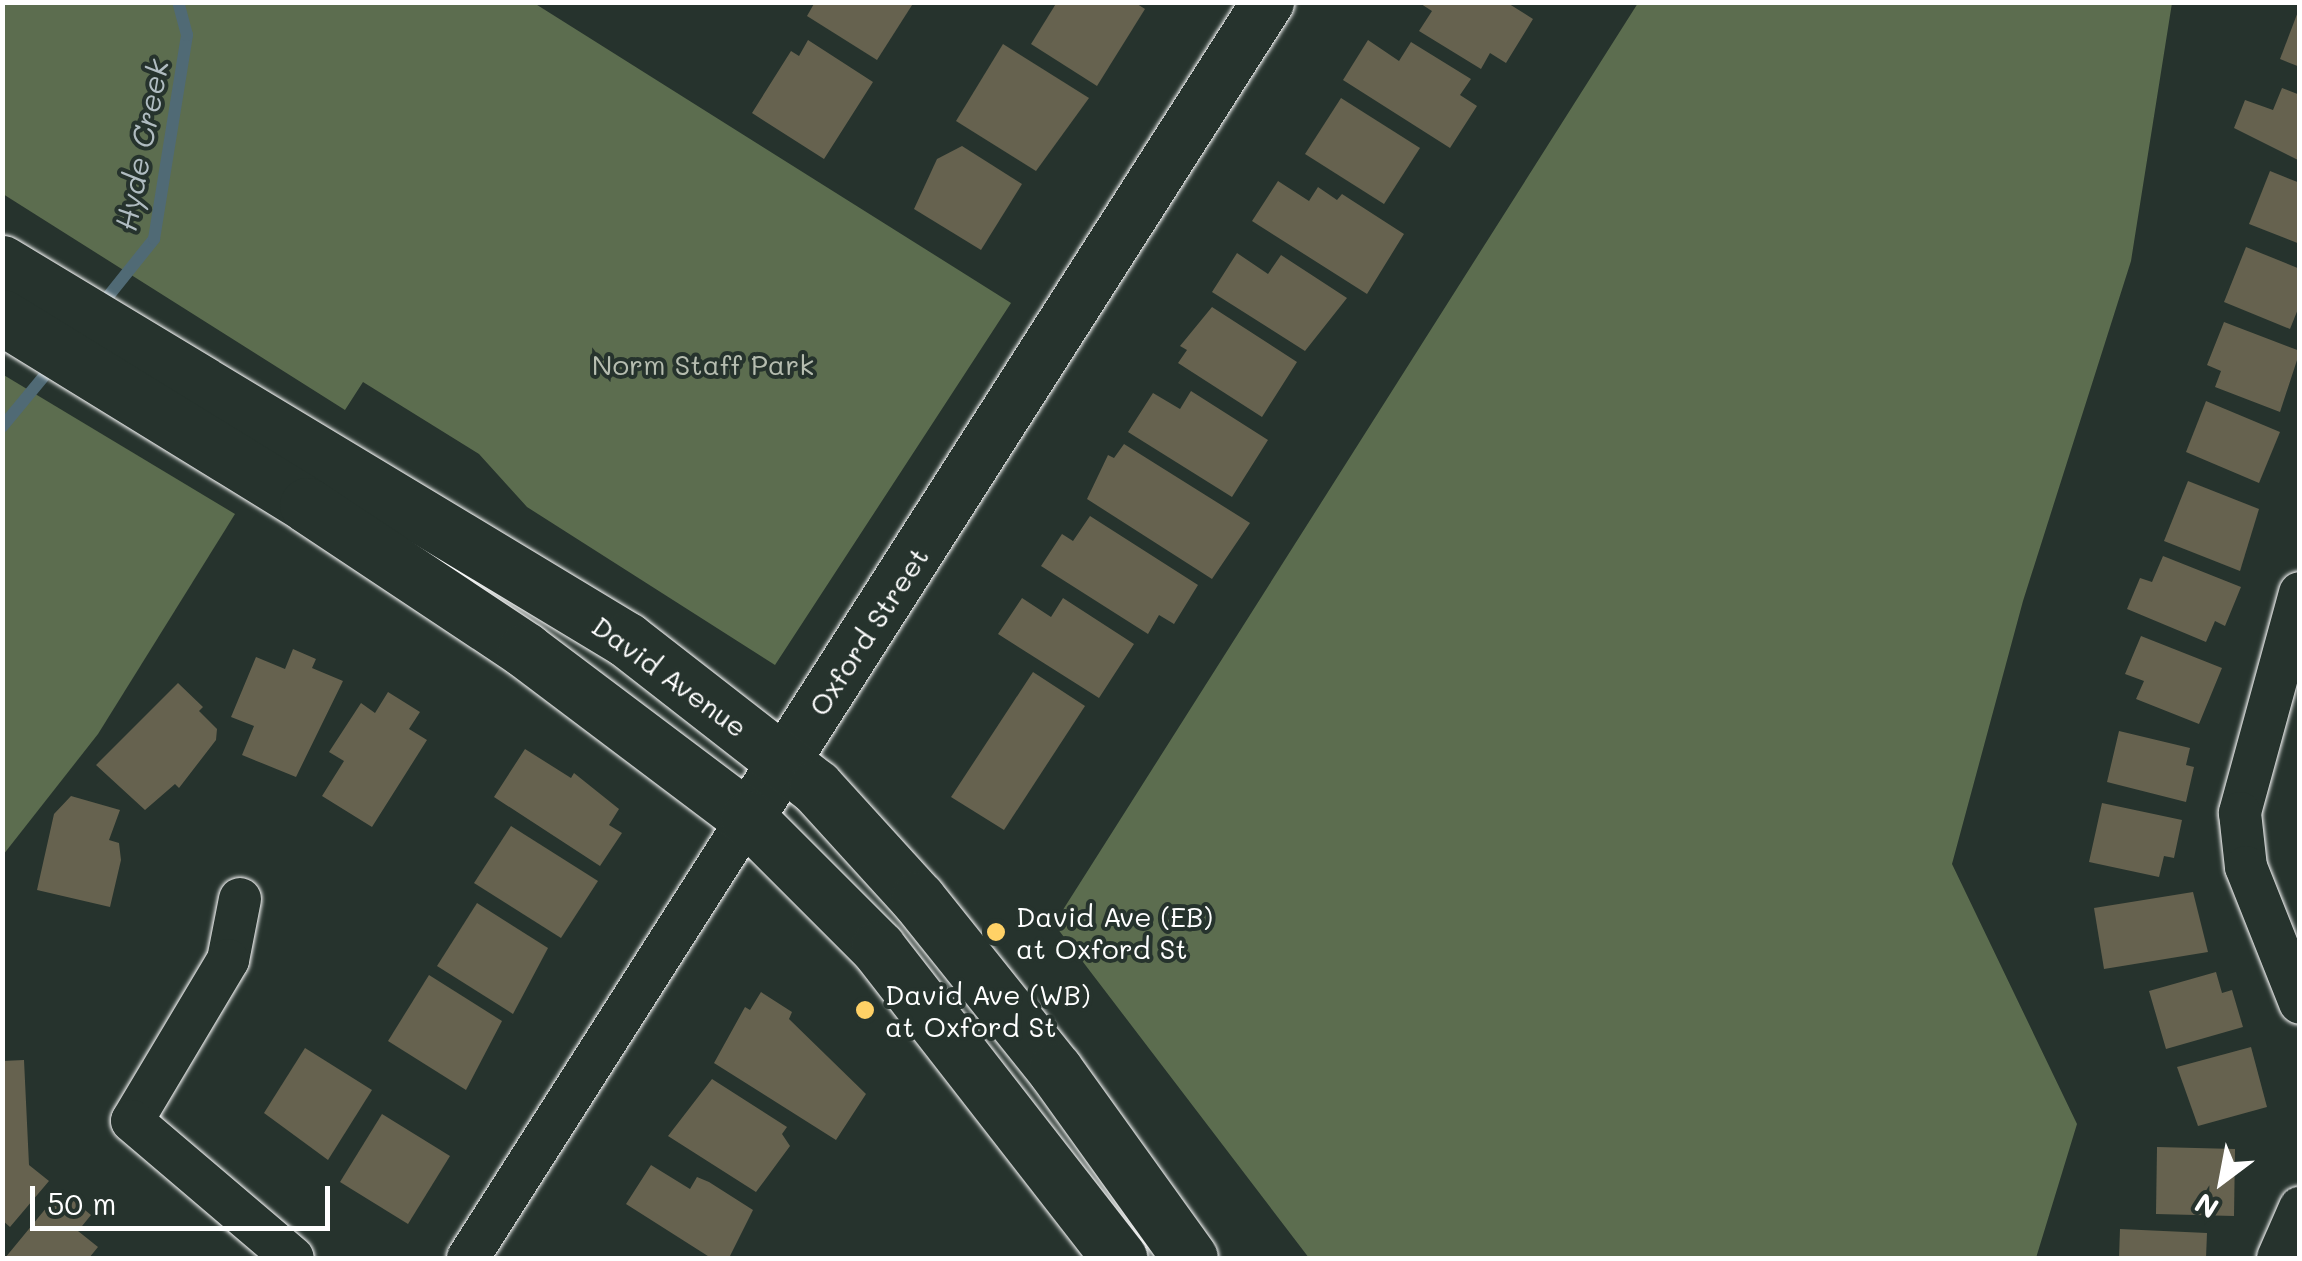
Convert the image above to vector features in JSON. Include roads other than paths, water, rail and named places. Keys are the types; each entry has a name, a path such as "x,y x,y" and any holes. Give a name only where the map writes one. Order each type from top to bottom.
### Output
{"main road":[{"name":"David Avenue","path":"2,263 319,485 748,818 878,948 1119,1258"},
{"name":"David Avenue","path":"2,318 319,485 627,640 785,762 918,899 1055,1070 1190,1258"}],"street":[{"name":"Oxford Street","path":"468,1258 1268,2"},
{"path":"2300,592 2240,813 2246,867 2300,1003"},
{"path":"240,899 228,960 132,1120 293,1258"},
{"path":"2278,1258 2300,1208"}],"waterway":[{"name":"Hyde Creek","path":"98,309 154,239 187,35 178,2"},
{"name":"Hyde Creek","path":"2,427 55,363"}],"place":[{"name":"David Ave (EB) at Oxford St","path":"996,932"},
{"name":"David Ave (WB) at Oxford St","path":"865,1010"}],"park label":[{"name":"Norm Staff Park","path":"703,364"}]}
